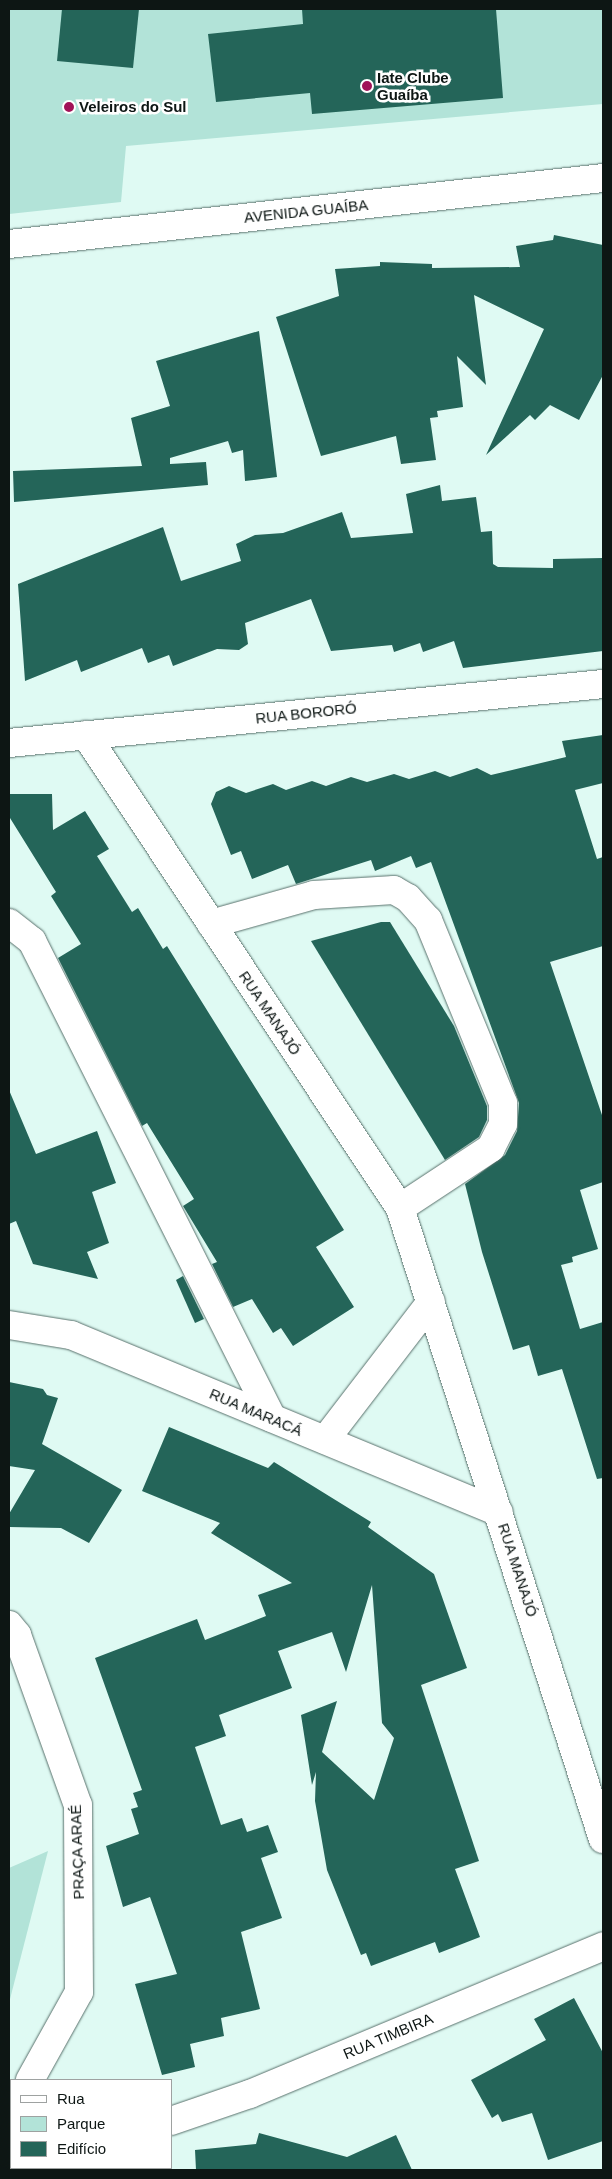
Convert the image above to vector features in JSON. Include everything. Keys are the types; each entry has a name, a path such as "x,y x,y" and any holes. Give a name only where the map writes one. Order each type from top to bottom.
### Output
{"street":[{"name":"AVENIDA GUAÍBA","path":"9,244 603,178"},
{"name":"RUA BORORÓ","path":"9,743 603,684"},
{"name":"RUA MANAJÓ","path":"86,735 400,1208 603,1839"},
{"path":"211,924 314,896 394,890 408,898 428,920 502,1103 503,1124 491,1148 400,1208"},
{"path":"9,923 32,941 272,1418"},
{"path":"325,1440 430,1302"},
{"name":"RUA MARACÁ","path":"9,1325 71,1335 499,1512"},
{"name":"PRAÇA ARAÉ","path":"9,1625 17,1635 78,1805 78,1992 31,2079"},
{"name":"RUA TIMBIRA","path":"172,2121 250,2094 603,1946"}],"green space":[{"name":"Iate Clube Guaíba","path":"9,9 603,9 603,104 126,146 121,202 9,214"},
{"path":"48,1851 9,2003 9,1868"}],"building":[{"path":"62,9 139,9 133,68 57,61"},
{"path":"302,9 496,9 503,98 312,114 310,93 216,102 208,34 303,24"},
{"path":"554,235 603,245 603,375 579,420 550,405 535,420 530,415 486,455 544,329 474,295 486,385 457,356 463,407 437,411 438,417 430,418 436,460 401,464 396,436 321,456 276,317 339,296 335,269 380,266 380,262 432,264 432,268 520,267 516,246 553,240"},
{"path":"259,331 277,477 245,481 243,450 232,453 228,441 170,458 170,464 206,462 208,485 14,502 13,471 142,466 131,418 170,406 156,361"},
{"path":"440,485 442,501 476,497 481,532 492,531 493,564 498,567 553,568 553,559 603,558 603,651 463,668 454,641 423,652 420,643 394,652 392,645 331,651 311,599 245,623 248,644 239,650 217,649 173,666 169,655 148,663 142,648 81,672 77,660 25,681 18,584 163,527 181,581 241,561 236,544 255,535 283,533 342,512 351,538 413,533 406,494"},
{"path":"603,735 603,783 575,790 597,859 603,857 603,946 550,962 603,1118 603,1182 580,1190 598,1249 572,1257 573,1262 561,1265 580,1329 603,1322 603,1478 597,1479 562,1369 538,1376 529,1345 513,1350 482,1252 465,1184 505,1155 517,1131 519,1103 431,862 416,868 411,856 375,871 371,860 296,884 288,865 252,879 241,851 231,855 211,804 216,792 229,786 246,793 273,784 286,790 312,781 326,786 351,777 367,782 394,774 409,779 435,771 450,777 477,768 491,775 566,757 562,741"},
{"path":"9,794 52,794 53,830 85,811 109,849 97,856 132,912 138,908 163,949 167,946 344,1230 316,1247 354,1307 293,1346 281,1328 273,1333 252,1299 233,1307 212,1264 217,1262 183,1206 194,1199 147,1123 142,1126 58,958 81,944 51,896 56,892 10,818"},
{"path":"381,922 390,922 454,1026 487,1106 487,1120 479,1137 445,1160 311,941"},
{"path":"9,1090 36,1154 97,1131 116,1183 92,1192 109,1243 87,1252 98,1279 33,1264 16,1221 9,1224"},
{"path":"183,1276 204,1319 195,1323 176,1280"},
{"path":"9,1382 43,1389 47,1395 58,1398 42,1444 122,1490 89,1543 61,1528 9,1527 9,1514 35,1470 9,1466"},
{"path":"169,1427 268,1468 274,1462 371,1522 368,1527 434,1574 467,1668 421,1685 479,1861 455,1869 480,1937 439,1953 435,1942 371,1966 366,1953 361,1955 327,1870 315,1801 316,1772 312,1785 301,1715 337,1701 322,1752 374,1800 394,1738 382,1723 372,1585 346,1672 332,1632 278,1651 292,1688 219,1715 226,1736 195,1747 221,1825 242,1818 247,1832 268,1825 278,1852 261,1858 282,1918 241,1932 260,2009 221,2018 224,2036 190,2044 195,2067 162,2075 135,1984 177,1974 150,1897 123,1907 106,1846 139,1834 131,1809 138,1807 133,1793 142,1790 95,1658 197,1619 205,1640 266,1616 258,1595 292,1583 211,1533 220,1523 142,1491"},
{"path":"574,1998 603,2053 603,2141 548,2160 532,2113 502,2122 498,2114 492,2118 471,2080 546,2040 534,2019"},
{"path":"259,2133 347,2157 396,2135 412,2170 196,2170 195,2150 256,2144"}],"place":[{"name":"Iate Clube Guaíba","path":"367,86"},
{"name":"Veleiros do Sul","path":"69,107"}]}
